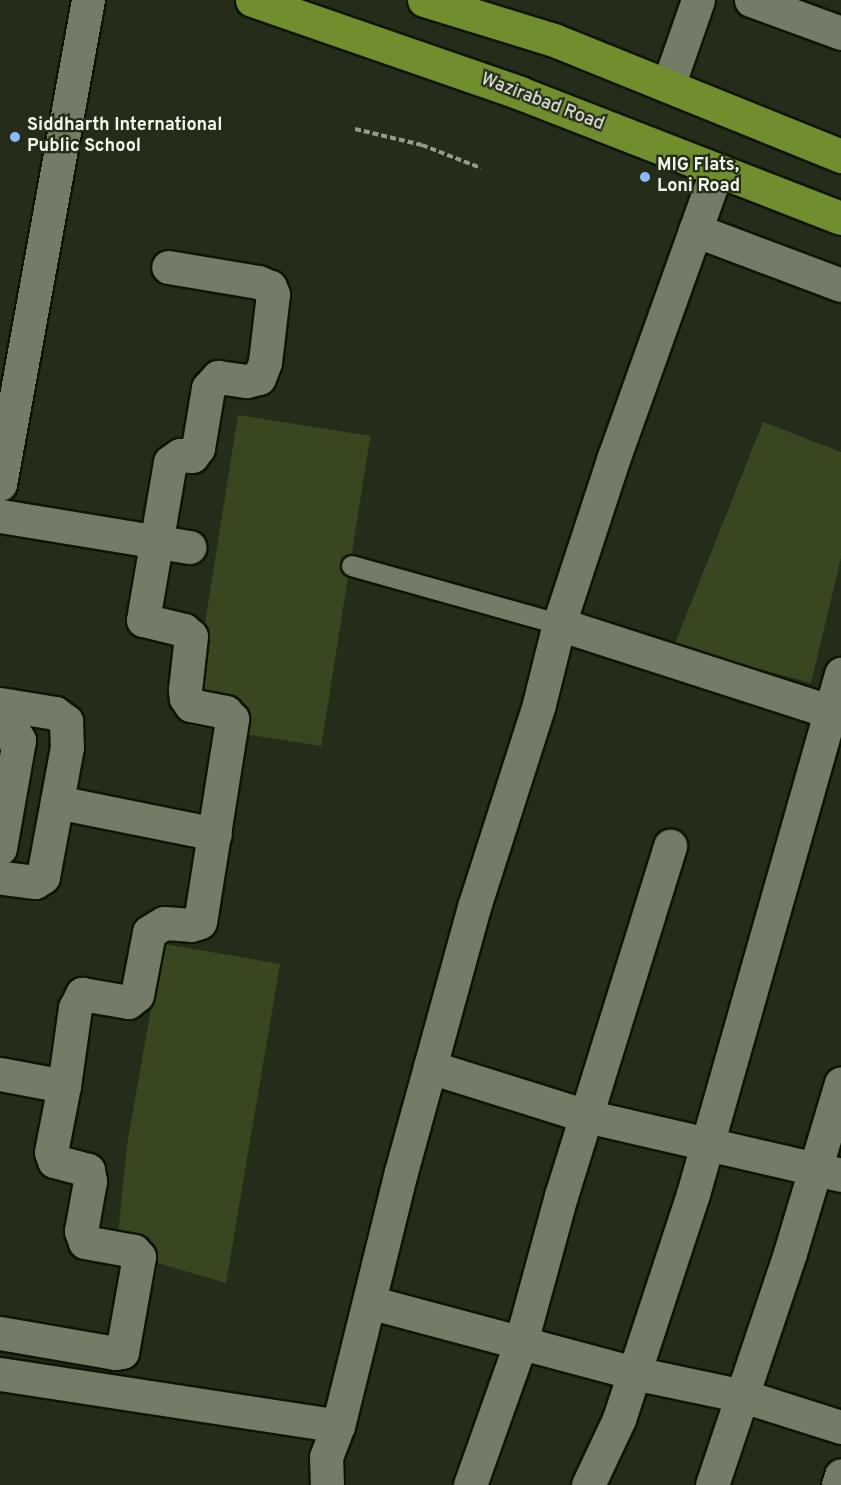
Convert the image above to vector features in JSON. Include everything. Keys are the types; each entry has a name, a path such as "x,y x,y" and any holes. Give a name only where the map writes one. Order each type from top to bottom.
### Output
{"highway":[{"path":"424,0 554,40 841,156"},
{"name":"Wazirabad Road","path":"253,2 520,93 841,218"}],"street":[{"path":"0,484 88,0"},
{"path":"668,86 698,0"},
{"path":"751,0 841,33"},
{"path":"327,1485 326,1457 338,1426 430,1067 474,908 539,704 559,624 614,457 717,170"},
{"path":"695,230 841,285"},
{"path":"0,1333 115,1353 122,1352 139,1257 134,1251 85,1242 81,1232 90,1181 88,1170 54,1161 51,1152 64,1086 75,1008 82,994 128,1002 137,995 149,932 164,923 191,925 200,922 215,834 232,719 226,712 191,705 186,698 191,636 184,630 143,620 170,462 180,455 192,456 198,448 208,388 218,377 246,381 259,378 266,362 273,294 270,287 258,282 168,267"},
{"path":"0,516 189,547"},
{"path":"559,624 836,713"},
{"path":"588,1485 619,1419 707,1144 836,713 841,674"},
{"path":"0,705 55,713 66,722 67,747 43,877 35,882 0,878"},
{"path":"0,732 16,735 19,740 0,848"},
{"path":"57,802 215,834"},
{"path":"470,1485 520,1342 586,1116 670,846"},
{"path":"430,1067 586,1116 828,1171"},
{"path":"0,1074 64,1086"},
{"path":"712,1485 828,1171 841,1083"},
{"path":"369,1302 634,1373 743,1396 841,1427"},
{"path":"0,1374 338,1426"},
{"path":"838,1485 841,1475"}],"lane":[{"path":"352,566 559,624"}],"path":[{"path":"356,129 422,145 481,168"}],"green space":[{"path":"238,415 370,436 321,746 189,725"},
{"path":"763,422 841,452 841,558 811,683 674,646"},
{"path":"158,943 280,964 226,1283 161,1264 116,1256 127,1145 156,981"}],"place":[{"name":"Siddharth International Public School","path":"15,137"},
{"name":"MIG Flats, Loni Road","path":"645,177"}]}
